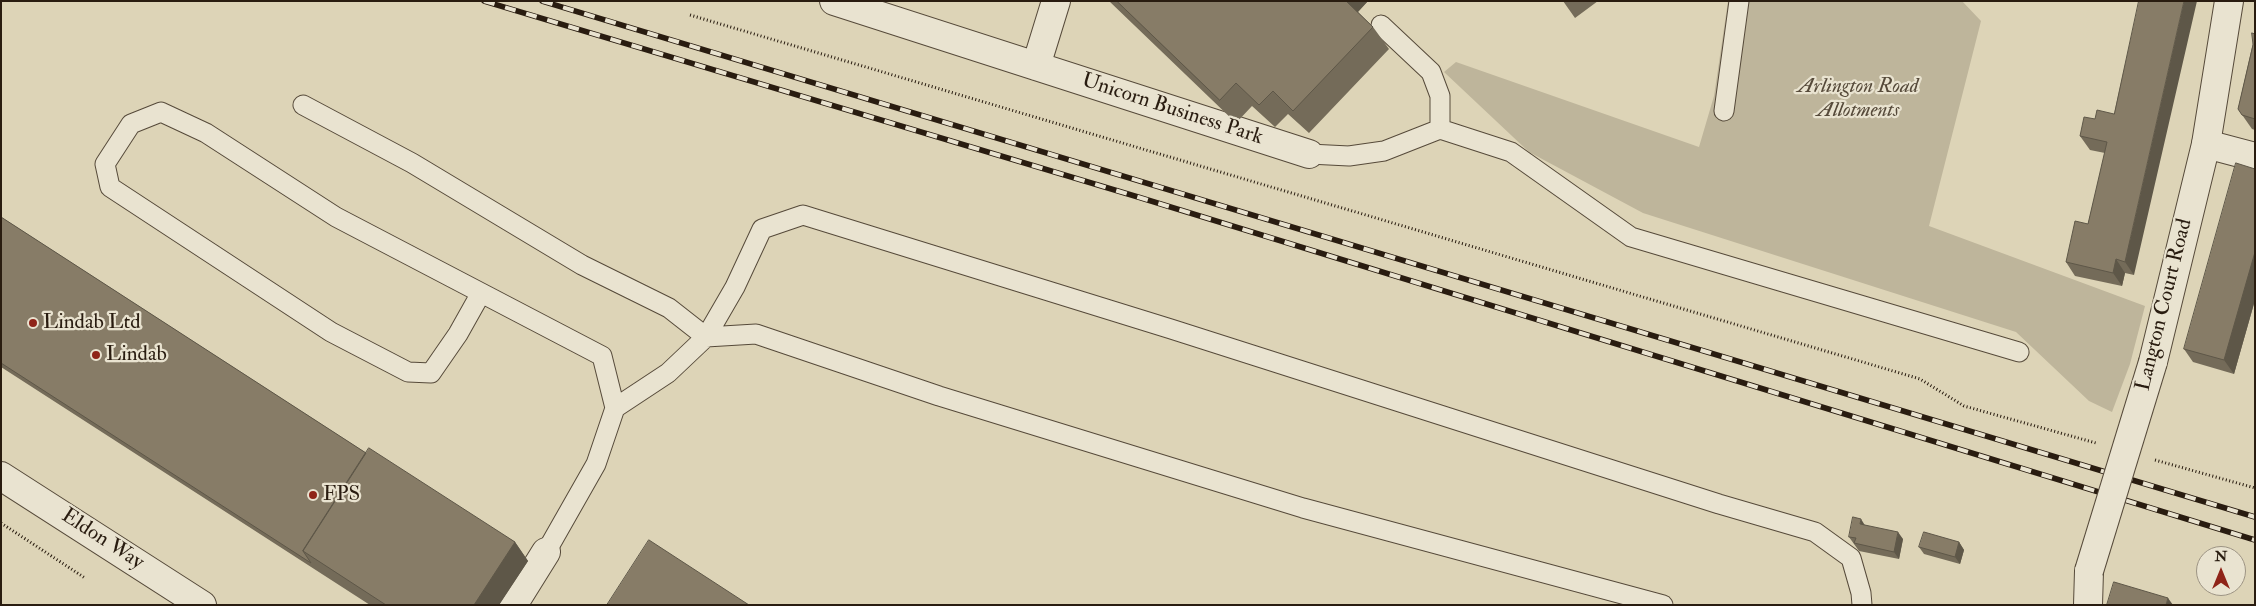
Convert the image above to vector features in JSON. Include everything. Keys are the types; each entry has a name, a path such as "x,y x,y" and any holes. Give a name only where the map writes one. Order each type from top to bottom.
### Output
{"street":[{"name":"Unicorn Business Park","path":"834,1 1309,154"},
{"path":"1036,66 1056,1"},
{"name":"Langton Court Road","path":"2088,605 2089,571 2153,362 2206,144 2229,1"},
{"path":"2206,144 2255,157"},
{"name":"Eldon Way","path":"1,476 202,605"},
{"path":"513,605 546,552"}],"lane":[{"path":"1724,111 1738,1"},
{"path":"1381,25 1431,72 1440,96 1440,130"},
{"path":"303,104 412,163 582,265 669,308 706,337 756,334 939,396 1303,508 1663,605"},
{"path":"481,293 458,334 431,373 408,372 331,332 110,187 105,164 131,124 161,112 206,133 336,218 481,293 602,356 615,408 596,464 546,552"},
{"path":"1309,154 1349,156 1384,151 1440,130 1511,152 1631,237 2019,352"},
{"path":"615,408 668,373 706,337 735,287 762,229 803,215 1171,329 1719,504 1815,532 1851,558 1861,593 1862,605"}],"path":[{"path":"690,15 1920,379 1964,406 2105,446"},
{"path":"2152,459 2255,488"},
{"path":"1,523 85,578"}],"green space":[{"name":"Arlington Road Allotments","path":"1728,1 1962,1 1981,21 1929,226 2145,306 2130,364 2112,412 2089,401 2016,332 1643,213 1529,152 1444,72 1456,62 1699,147 1714,96"}],"building":[{"path":"1117,1 1346,1 1373,27 1293,111 1273,91 1259,105 1236,83 1220,100"},
{"path":"2139,1 2184,1 2125,262 2116,259 2113,273 2066,262 2075,221 2088,224 2107,142 2080,136 2084,117 2095,119 2097,110 2114,114"},
{"path":"2252,33 2255,34 2255,119 2242,115 2238,109 2253,45"},
{"path":"2236,163 2255,169 2255,252 2224,360 2184,349"},
{"path":"1,217 366,453 303,551 311,563 1,363"},
{"path":"369,448 515,542 474,605 386,605 303,551"},
{"path":"1853,517 1861,519 1860,524 1898,532 1894,552 1854,543 1856,538 1849,537"},
{"path":"1924,532 1959,542 1955,557 1919,547"},
{"path":"649,540 749,605 607,605"},
{"path":"2114,582 2168,598 2166,605 2107,605"}],"railway":[{"path":"484,1 1138,197 2255,540"},
{"path":"542,1 2255,517"}],"place":[{"name":"Lindab Ltd","path":"33,323"},
{"name":"Lindab","path":"96,355"},
{"name":"FPS","path":"313,495"}]}
